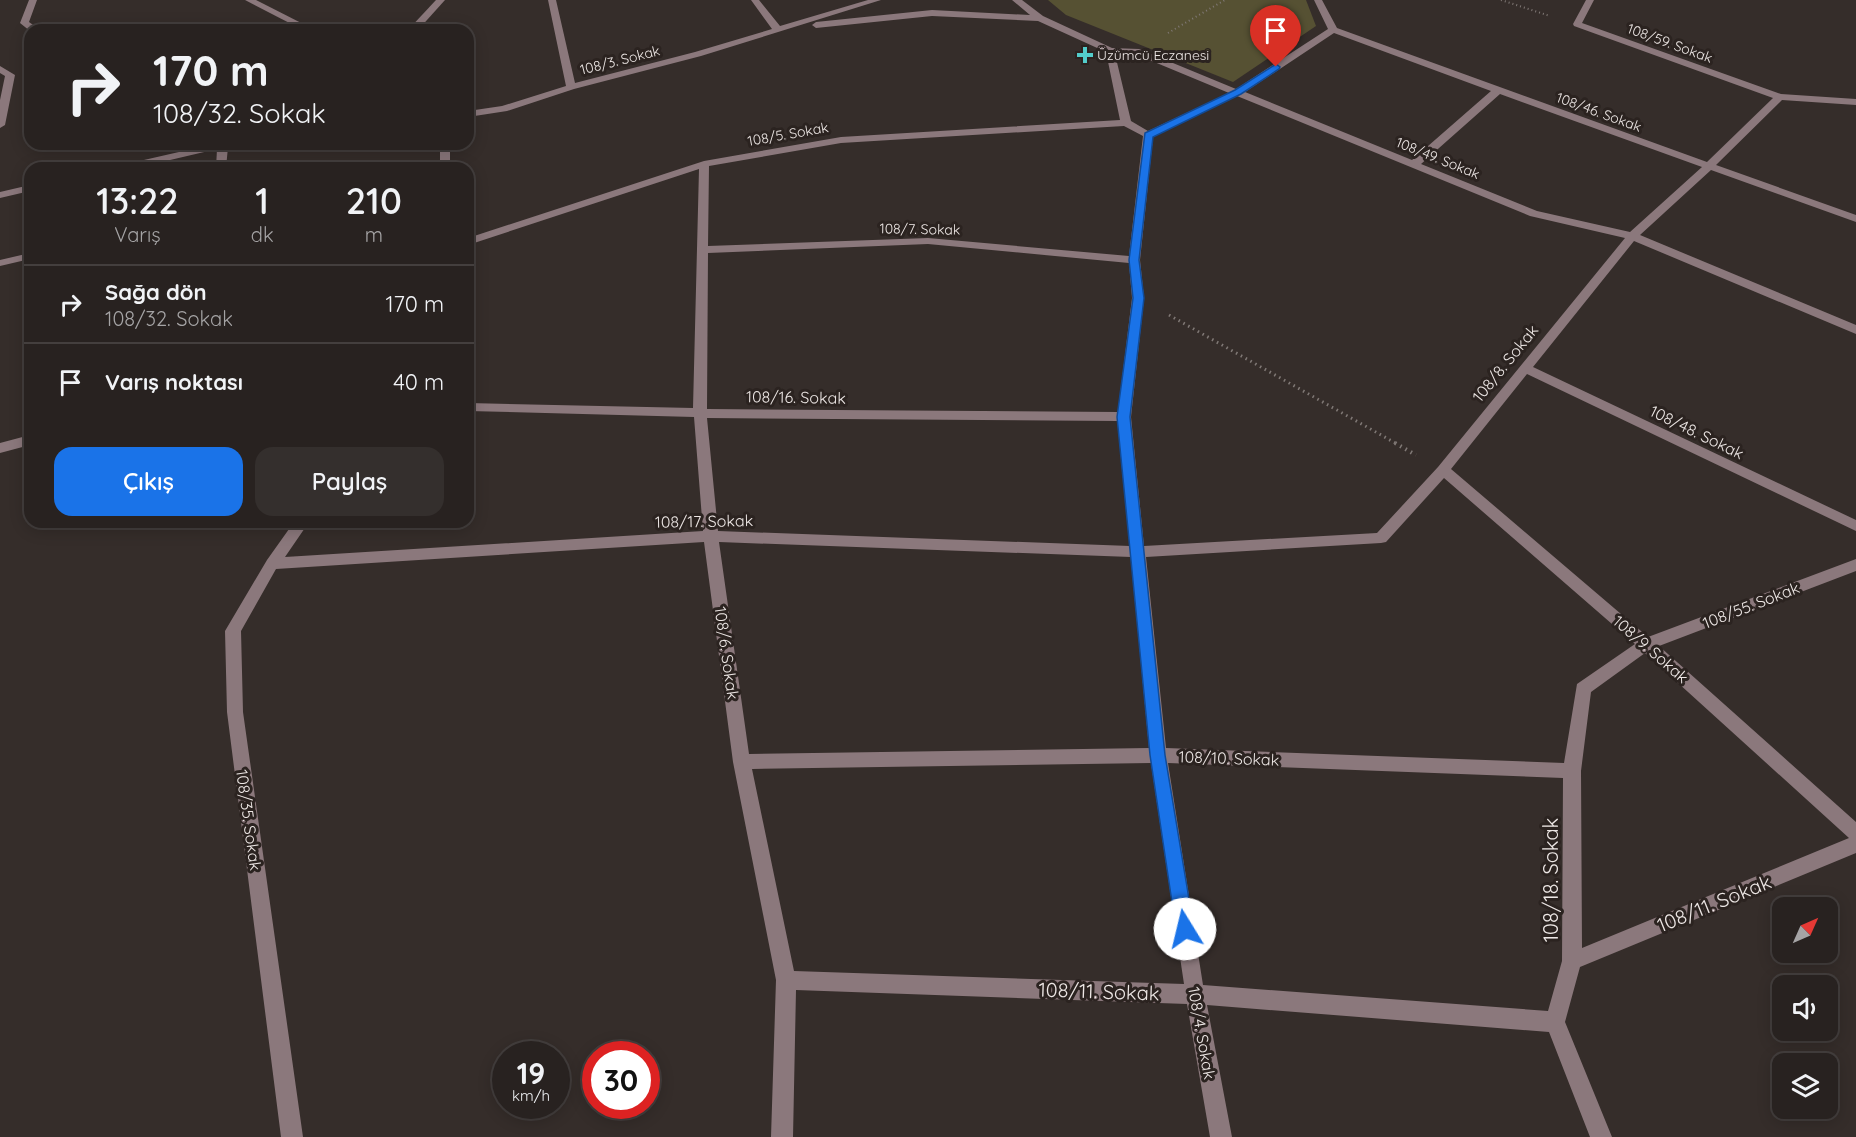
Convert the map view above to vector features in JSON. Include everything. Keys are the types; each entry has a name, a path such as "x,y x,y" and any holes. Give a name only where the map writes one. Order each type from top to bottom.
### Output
{"street":[{"path":"26,24 33,0"},
{"path":"249,0 297,24"},
{"path":"419,24 441,0"},
{"path":"552,0 572,87"},
{"path":"755,0 777,29"},
{"name":"108/3. Sokak","path":"474,113 503,109 572,87 698,54 877,0"},
{"name":"108/49. Sokak","path":"1016,0 1040,18 1110,51 1136,51 1533,214 1632,236 1856,330"},
{"path":"1110,51 1126,123 1148,135 1238,92 1333,30 1318,0"},
{"path":"1577,24 1590,0"},
{"name":"108/3. Sokak","path":"777,29 932,13 1040,18"},
{"name":"108/59. Sokak","path":"1577,24 1780,97"},
{"name":"108/46. Sokak","path":"1333,30 1856,219"},
{"path":"0,69 10,75 0,125"},
{"path":"1414,164 1499,89"},
{"path":"1780,97 1856,102"},
{"name":"108/8. Sokak","path":"1137,552 1381,538 1443,470 1632,236 1780,97"},
{"name":"108/5. Sokak","path":"474,240 704,164 840,140 1126,123"},
{"name":"108/4. Sokak","path":"1148,135 1134,260 1138,298 1124,417 1158,755 1195,994 1221,1137"},
{"path":"148,162 201,150"},
{"name":"108/6. Sokak","path":"704,164 700,413 711,536 742,762 786,980 782,1137"},
{"path":"0,195 24,189"},
{"name":"108/7. Sokak","path":"704,250 928,241 1134,260"},
{"path":"0,263 24,257"},
{"name":"108/48. Sokak","path":"1525,368 1856,526"},
{"name":"108/16. Sokak","path":"474,407 700,413 1124,417"},
{"path":"0,448 24,442"},
{"name":"108/9. Sokak","path":"1443,470 1646,644 1856,833"},
{"name":"108/35. Sokak","path":"292,1137 235,712 233,631 272,564 298,528"},
{"name":"108/17. Sokak","path":"272,564 711,536 1137,552"},
{"name":"108/55. Sokak","path":"1646,644 1856,565"},
{"name":"108/18. Sokak","path":"1555,1022 1572,962 1572,771 1583,689 1646,644"},
{"name":"108/10. Sokak","path":"742,762 1158,755 1572,771"},
{"name":"108/11. Sokak","path":"1572,962 1856,844"},
{"name":"108/11. Sokak","path":"786,980 1195,994 1555,1022"},
{"path":"1555,1022 1601,1137"}],"path":[{"path":"1136,51 1225,0"},
{"path":"1501,0 1577,24"},
{"path":"1138,298 1443,470"}],"shaded area":[{"path":"1048,0 1306,0 1316,26 1233,82 1066,15"}],"place":[{"name":"Üzümcü Eczanesi","path":"1085,55"}],"route":[{"path":"1185,929 1158,755 1124,417 1138,298 1134,260 1148,135 1238,92 1276,67"}]}
